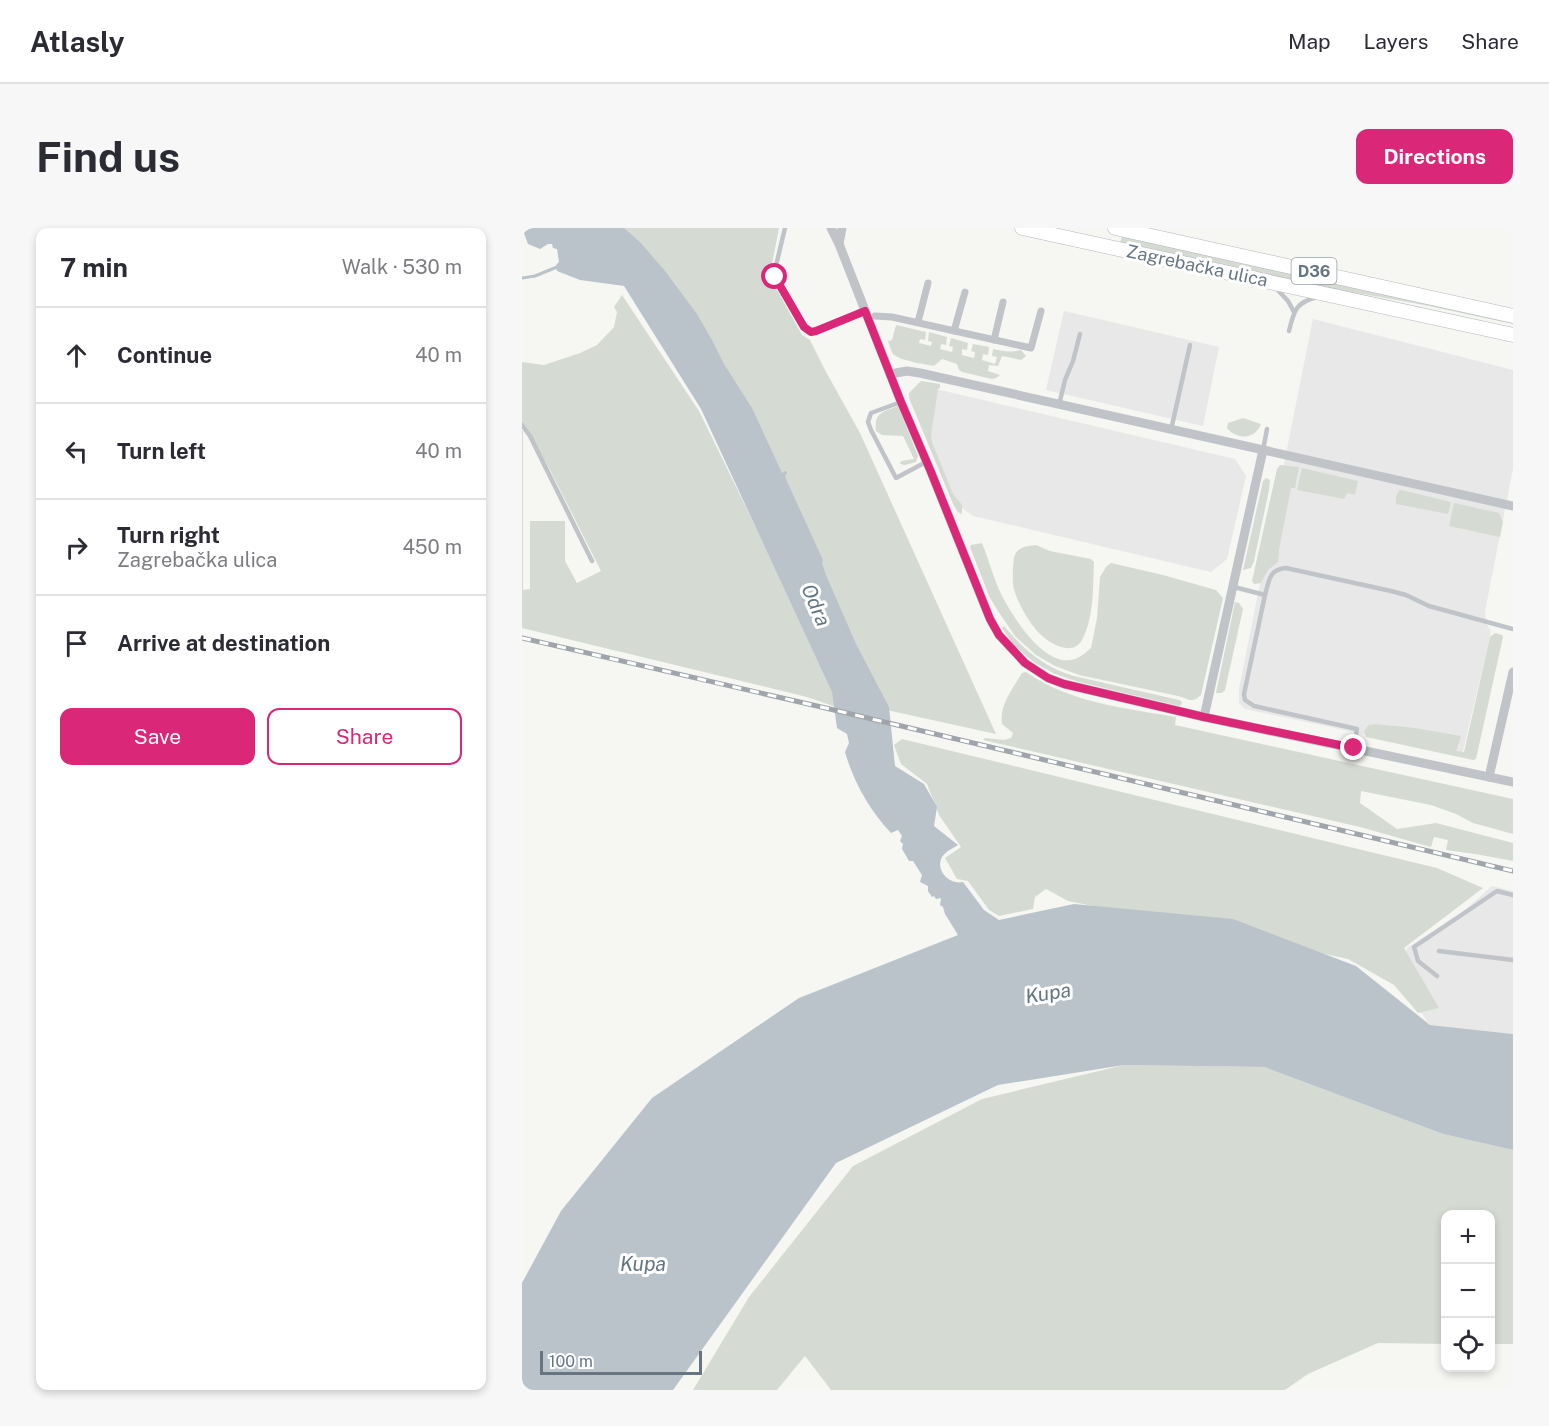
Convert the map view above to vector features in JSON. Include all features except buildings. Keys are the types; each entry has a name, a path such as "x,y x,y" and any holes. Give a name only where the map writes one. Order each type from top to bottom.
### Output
{"main road":[{"name":"Zagrebačka ulica","path":"1022,228 1513,337"},
{"name":"Zagrebačka ulica","path":"1115,228 1513,316"}],"street":[{"path":"831,228 987,612 999,635 1025,663 1048,678 1064,684 1204,717 1513,782"},
{"path":"839,244 842,228"},
{"path":"918,322 928,283"},
{"path":"954,331 965,292"},
{"path":"994,340 1003,302"},
{"path":"875,316 918,322 1031,348 1041,312"},
{"path":"890,374 908,371 920,373 1513,507"},
{"path":"1204,717 1263,450"},
{"path":"1489,777 1513,672"}],"lane":[{"path":"785,228 774,274 804,327 811,332 816,331 865,311"},
{"path":"1270,282 1285,297 1293,312"},
{"path":"1289,331 1293,312 1297,307 1309,299 1336,296"},
{"path":"1059,405 1080,334"},
{"path":"1171,430 1190,345"},
{"path":"901,402 871,413 868,422 871,430 896,478 926,462"},
{"path":"522,425 530,436 592,561"},
{"path":"1263,450 1268,429"},
{"path":"1354,748 1357,729 1254,706 1245,700 1244,694 1265,595 1271,574 1277,569 1286,568 1391,591 1429,606 1513,629"},
{"path":"1232,587 1265,595"},
{"path":"1437,976 1418,961 1414,947 1497,891 1513,895"},
{"path":"1439,951 1513,960"}],"shaded area":[{"path":"610,228 779,228 771,279 802,335 810,340 860,433 996,734 882,709"},
{"path":"1122,237 1513,321 1513,324 1122,244 1120,242"},
{"path":"622,295 699,411 833,685 839,708 807,697 522,628 522,431 523,590 530,589 530,521 565,521 565,561 577,583 601,571 549,468 522,422 522,362 544,365 597,345 614,327 617,312 614,307"},
{"path":"1064,311 1219,347 1203,426 1046,390"},
{"path":"1313,319 1513,370 1513,469 1485,611 1486,622 1491,632 1462,755 1245,709 1239,703 1239,689"},
{"path":"896,325 926,332 925,340 920,339 919,343 931,346 932,342 928,341 929,332 947,337 946,345 941,344 940,349 952,352 953,347 949,346 951,338 968,343 967,350 962,349 962,355 974,358 975,352 971,351 973,344 989,347 988,355 983,354 982,360 995,364 997,357 992,356 993,349 1010,352 1021,350 1026,356 1021,360 1002,356 998,366 989,365 988,371 1000,375 992,379 962,372 957,364 942,359 934,366 913,362 898,357 892,352 888,341 892,340"},
{"path":"921,381 940,384 931,435 932,442 953,494 962,505 962,514 953,504 909,398 909,393"},
{"path":"923,386 1235,459 1246,476 1227,559 1211,572 973,516 955,503 911,402"},
{"path":"898,406 918,456 916,462 905,465 900,464 901,461 914,459 903,436 882,435 876,431 878,416"},
{"path":"1243,418 1261,424 1255,433 1241,436 1227,428 1228,423"},
{"path":"1280,465 1299,467 1295,488 1291,488 1278,562 1268,570 1261,583 1254,584 1252,581 1277,469"},
{"path":"1302,468 1358,481 1355,495 1347,493 1344,499 1297,490"},
{"path":"1266,478 1270,480 1269,490 1254,561 1251,568 1243,570 1263,481"},
{"path":"1401,490 1451,502 1448,514 1396,504 1398,492"},
{"path":"1454,503 1499,513 1503,522 1500,537 1449,526"},
{"path":"982,543 999,590 1014,617 1042,649 1064,660 1075,659 1091,648 1097,618 1100,577 1111,563 1216,590 1223,598 1201,695 1190,700 1079,675 1055,666 1036,655 1015,636 989,596 970,547"},
{"path":"1036,545 1050,551 1091,559 1094,562 1089,622 1082,640 1073,648 1055,645 1039,633 1024,612 1013,586 1015,555 1022,548"},
{"path":"1235,602 1239,603 1243,609 1225,690 1222,693 1216,693"},
{"path":"1004,626 1035,657 1054,668 1074,676 1179,700 1182,702 1181,705 1079,682 1055,674 1035,663 1013,644 1002,628"},
{"path":"1495,633 1503,637 1476,759 1366,737 1364,731 1369,725 1415,728 1461,736 1456,751 1464,752 1490,637"},
{"path":"1026,672 1061,691 1098,703 1176,717 1175,725 1513,799 1513,834 1473,823 1431,805 1361,791 1360,803 1397,829 1436,823 1513,843 1513,861 1446,850 1448,840 1434,837 1431,847 1360,827 983,740 985,738 1004,740 1011,738 1013,733 1002,724 1003,710 1022,673"},
{"path":"902,739 1437,868 1483,888 1404,948 1439,1008 1418,1013 1394,985 1348,959 1068,901 1046,889 1035,897 1033,909 999,916 989,910 968,881 957,879 945,858 961,847 939,815 927,784 901,764 894,745"},
{"path":"1492,886 1513,891 1513,1034 1430,1025 1416,1005 1404,960 1407,948 1465,910"},
{"path":"1124,1065 1264,1067 1443,1134 1513,1150 1513,1344 1495,1344 1495,1210 1441,1210 1441,1344 1378,1343 1308,1374 1285,1390 831,1390 805,1356 777,1390 693,1390 749,1297 853,1166 982,1099"}],"water":[{"name":"Kupa","path":"522,228 624,228 640,242 665,271 697,314 724,364 752,408 782,473 787,472 785,477 823,560 826,575 856,644 889,707 895,766 924,784 937,807 934,826 958,845 947,852 940,862 940,867 948,879 963,882 984,910 999,920 1074,904 1233,919 1356,966 1430,1025 1513,1034 1513,1150 1443,1134 1264,1067 1124,1065 998,1085 836,1163 673,1390 522,1390 522,1283 561,1211 652,1098 799,998 958,935 940,905 941,898 932,897 928,886 920,882 922,875 902,849 903,844 900,841 902,836 898,830 891,833 869,805 858,785 845,752 849,743 847,734 837,728 832,692 701,409 624,286 580,280 557,271 556,265 559,262 557,249 553,248 552,244 540,249 528,244"}],"waterway":[{"path":"522,278 535,276 557,267"}],"railway":[{"path":"522,638 1513,871"}],"route":[{"path":"775,277 804,327 811,332 865,311 987,612 999,635 1025,663 1048,678 1064,684 1204,717 1354,748"}],"water label":[{"name":"Odra","path":"816,605"}]}
